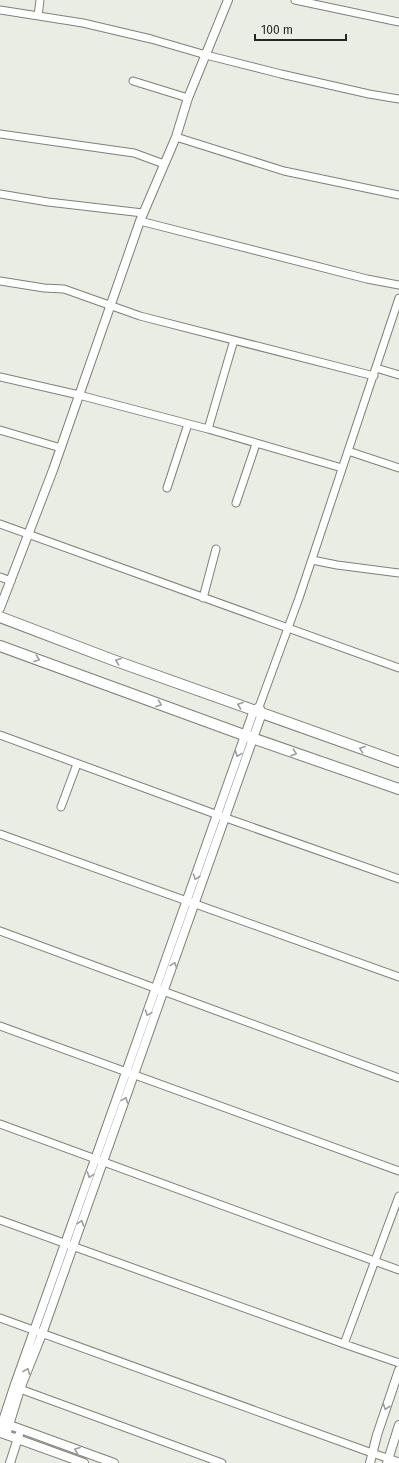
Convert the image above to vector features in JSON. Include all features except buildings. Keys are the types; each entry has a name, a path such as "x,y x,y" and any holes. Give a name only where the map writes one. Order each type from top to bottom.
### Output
{"main road":[{"path":"0,617 399,762"},
{"path":"0,646 249,737 399,789"}],"street":[{"path":"38,16 40,0"},
{"path":"0,608 61,448 142,217 176,137 188,98 228,0"},
{"path":"295,0 399,22"},
{"path":"0,10 83,23 151,39 157,42 281,74 369,94 399,99"},
{"path":"133,81 188,98"},
{"path":"0,134 134,153 164,164"},
{"path":"176,137 284,171 399,195"},
{"path":"0,194 142,217 352,275 399,285"},
{"path":"0,281 44,288 64,289 140,316 374,376"},
{"path":"191,903 217,815 249,737 288,629 399,298"},
{"path":"208,429 234,340"},
{"path":"376,368 399,375"},
{"path":"0,377 11,381 79,395 208,429 342,468"},
{"path":"167,488 188,424"},
{"path":"0,430 61,448"},
{"path":"236,503 256,444"},
{"path":"348,451 399,468"},
{"path":"0,524 399,668"},
{"path":"203,598 216,549"},
{"path":"312,560 337,565 372,568 399,573"},
{"path":"0,577 11,581"},
{"path":"0,735 217,815 399,879"},
{"path":"3,1428 191,903 226,818 249,737"},
{"path":"61,807 77,764"},
{"path":"0,834 399,976"},
{"path":"0,931 399,1078"},
{"path":"0,1026 399,1171"},
{"path":"0,1124 399,1270"},
{"path":"344,1344 399,1196"},
{"path":"0,1220 399,1363"},
{"path":"0,1318 388,1461 399,1462"},
{"path":"3,1428 20,1389 38,1332"},
{"path":"370,1463 377,1435 399,1370"},
{"path":"20,1389 222,1463"},
{"path":"388,1461 399,1425"},
{"path":"3,1428 21,1430 114,1463"},
{"path":"3,1428 18,1439 84,1463"},
{"path":"10,1463 21,1430"}]}
